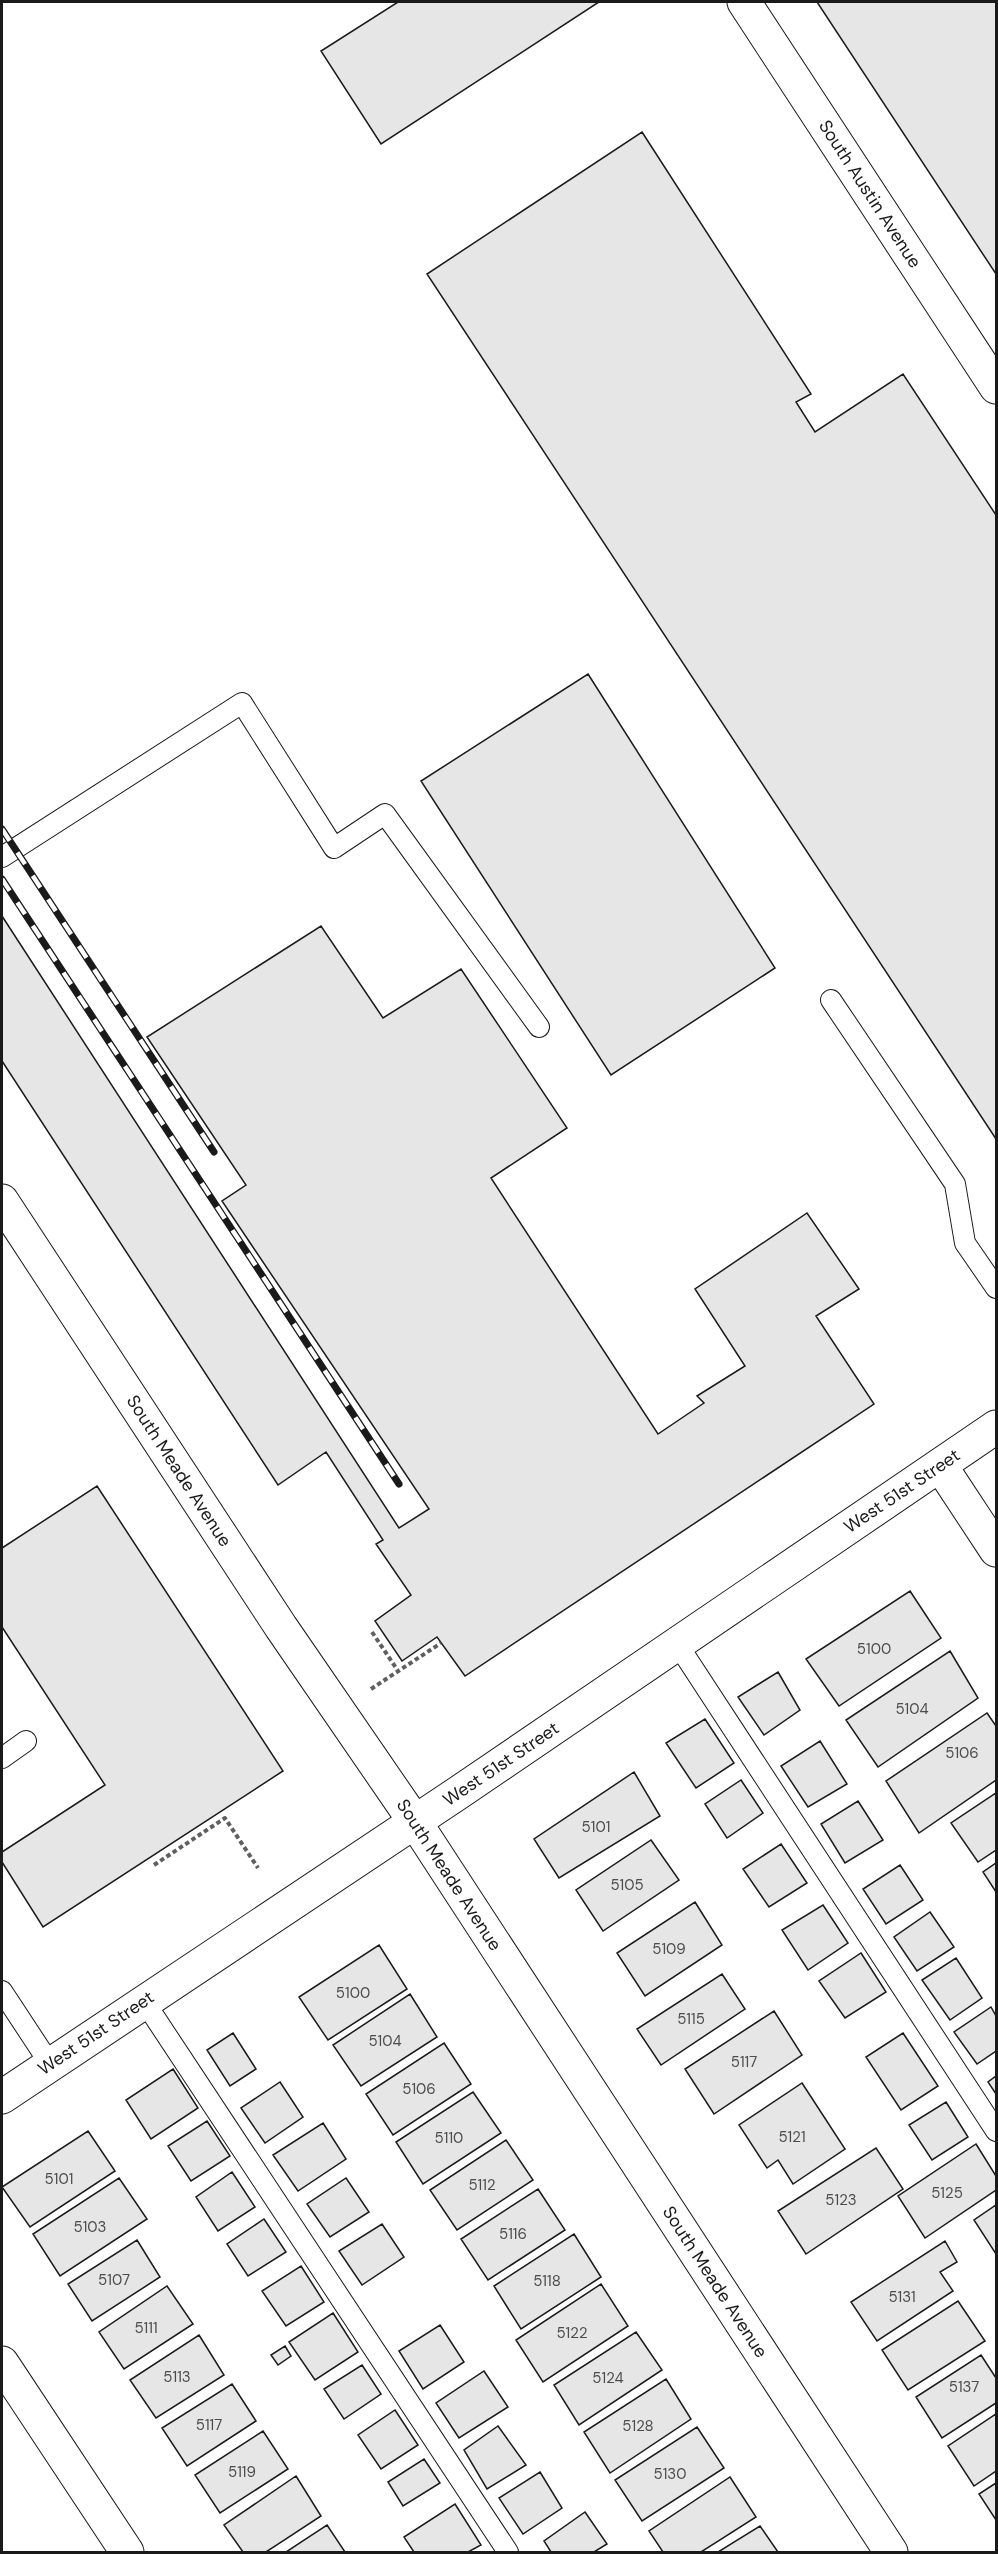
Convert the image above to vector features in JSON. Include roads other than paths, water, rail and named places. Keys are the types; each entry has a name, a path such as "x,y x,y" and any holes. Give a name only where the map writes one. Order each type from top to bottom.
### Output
{"street":[{"name":"South Austin Avenue","path":"744,2 996,387"},
{"name":"South Meade Avenue","path":"2,1201 274,1617 414,1822 891,2553"},
{"name":"West 51st Street","path":"2,2097 678,1645 996,1427"},
{"path":"940,1464 996,1550"},
{"path":"2,2362 127,2553"}],"lane":[{"path":"2,857 242,702 334,848 385,814 539,1027"},
{"path":"831,1000 955,1184 964,1243 996,1288"},
{"path":"678,1645 996,2131"},
{"path":"2,1758 26,1742"},
{"path":"2,1991 50,2064"},
{"path":"144,2001 508,2553"}],"railway":[{"path":"2,829 214,1152"},
{"path":"2,879 399,1484"}]}
